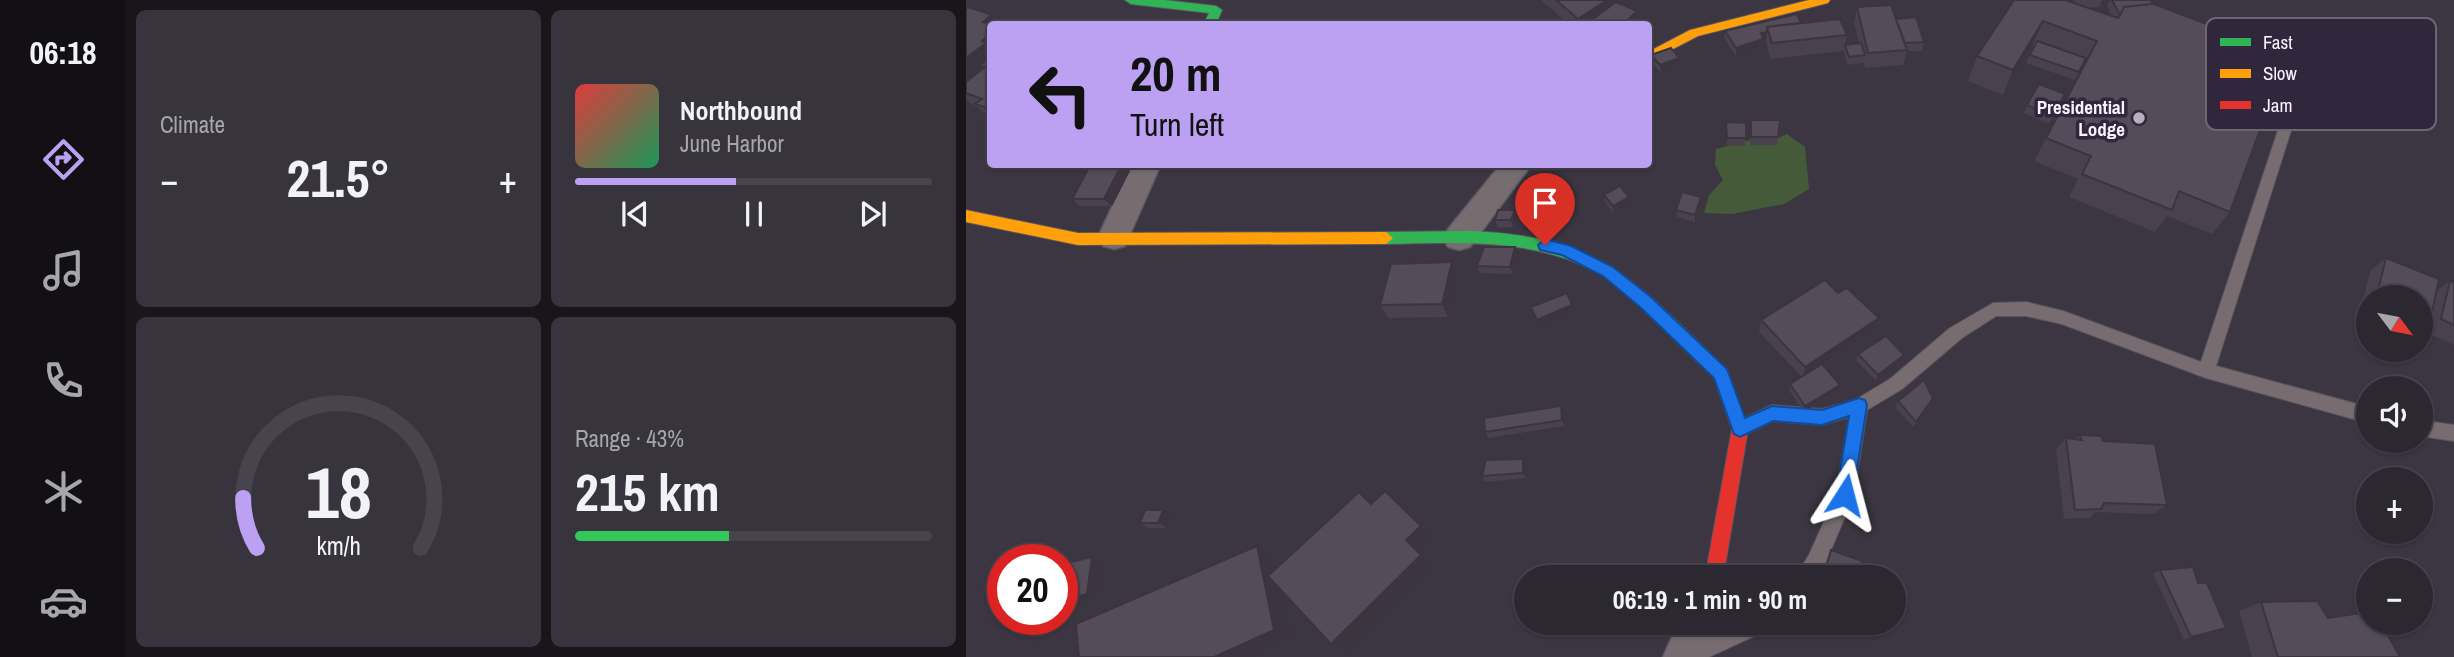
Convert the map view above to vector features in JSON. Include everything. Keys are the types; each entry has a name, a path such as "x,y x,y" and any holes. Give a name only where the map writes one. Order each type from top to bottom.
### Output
{"street":[{"path":"1130,0 1216,10 1211,21"},
{"path":"1652,56 1694,33 1824,0"},
{"path":"1114,237 1145,168"},
{"path":"1459,238 1515,168"},
{"path":"966,216 1078,239 1459,238 1526,240 1565,250 1608,271 1646,302 1721,374 1740,429 1716,565"},
{"path":"1686,657 1694,635"}],"lane":[{"path":"2206,371 2285,130"},
{"path":"1740,429 1772,413 1822,417 1859,405 1896,384 1955,333 1993,310 2026,309 2063,318 2206,371 2356,412"},
{"path":"1814,565 1845,495 1859,405"},
{"path":"2433,430 2454,433"},
{"path":"1686,657 1733,635"}],"green space":[{"path":"1787,134 1805,147 1809,189 1784,204 1732,214 1704,213 1709,195 1723,180 1715,165 1716,149 1754,139 1771,141"}],"building":[{"path":"1556,0 1607,0 1578,19"},
{"name":"Presidential Lodge","path":"2014,0 2065,0 2118,18 2124,7 2151,3 2206,24 2206,130 2260,130 2230,212 2179,191 2172,210 2082,174 2091,156 2046,138 2097,41 2043,21 2013,70 1977,56"},
{"path":"2112,0 2153,0 2151,4 2124,7 2120,15"},
{"path":"1616,2 1637,11 1626,21 1590,21"},
{"path":"1891,5 1907,50 1868,53 1857,7"},
{"path":"968,7 992,15 983,22 987,23 987,37 982,41 986,43 966,58"},
{"path":"1797,14 1801,23 1767,27 1767,32 1761,33 1763,39 1736,48 1725,31"},
{"path":"1916,17 1924,42 1905,43 1896,19"},
{"path":"1840,19 1847,35 1772,43 1767,27"},
{"path":"2037,41 2086,58 2079,72 2030,55"},
{"path":"1861,43 1865,55 1849,57 1845,45"},
{"path":"1671,48 1679,58 1660,65 1652,55"},
{"path":"987,59 987,108 975,104 982,99 966,93 966,82 985,67 980,65"},
{"path":"2039,84 2065,94 2053,116 2027,105"},
{"path":"1751,120 1780,120 1778,137 1751,137"},
{"path":"1726,122 1746,123 1746,138 1727,138"},
{"path":"1089,168 1120,168 1104,199 1072,199"},
{"path":"1620,186 1629,197 1613,206 1604,195"},
{"path":"1682,192 1701,197 1695,215 1676,210"},
{"path":"1498,210 1515,210 1511,220 1495,220"},
{"path":"1484,247 1515,247 1510,267 1477,266"},
{"path":"2386,258 2439,279 2433,308 2433,285 2379,285"},
{"path":"1452,262 1442,304 1380,305 1391,264"},
{"path":"1825,280 1838,293 1847,288 1879,318 1805,367 1761,320"},
{"path":"2450,281 2454,283 2454,325 2441,319"},
{"path":"1567,293 1572,305 1537,320 1531,307"},
{"path":"1886,336 1904,355 1878,375 1858,354"},
{"path":"1822,364 1840,385 1805,406 1790,384"},
{"path":"1924,380 1933,398 1916,422 1898,401"},
{"path":"1561,406 1562,420 1485,432 1484,418"},
{"path":"2079,435 2101,436 2103,441 2155,444 2167,505 2104,503 2101,509 2075,510 2066,438 2082,440"},
{"path":"1523,459 1523,473 1482,476 1486,460"},
{"path":"1385,491 1421,526 1406,540 1421,555 1331,644 1268,576 1359,492 1371,504"},
{"path":"1145,510 1163,510 1158,523 1140,523"},
{"path":"1257,546 1274,630 1214,657 1079,657 1078,623"},
{"path":"1831,550 1862,561 1861,565 1827,565"},
{"path":"1092,557 1087,594 1078,596 1078,560"},
{"path":"2193,567 2198,583 2207,583 2226,628 2191,637 2160,570"},
{"path":"2317,601 2328,618 2356,614 2356,635 2388,635 2400,657 2278,657 2261,602"}],"traffic: fast":[{"path":"1131,0 1216,10 1211,21"},
{"path":"1386,238 1472,237 1528,242 1555,248 1607,271 1633,289 1703,357"}],"traffic: slow":[{"path":"1652,56 1694,33 1824,0"},
{"path":"966,216 1078,239 1386,238"}],"traffic: jam":[{"path":"1703,357 1721,374 1740,429 1716,565"}],"place":[{"name":"Presidential Lodge","path":"2139,118"}],"route":[{"path":"1545,245 1565,250 1608,271 1646,302 1721,374 1740,429 1772,413 1822,417 1859,405 1845,495"}]}
